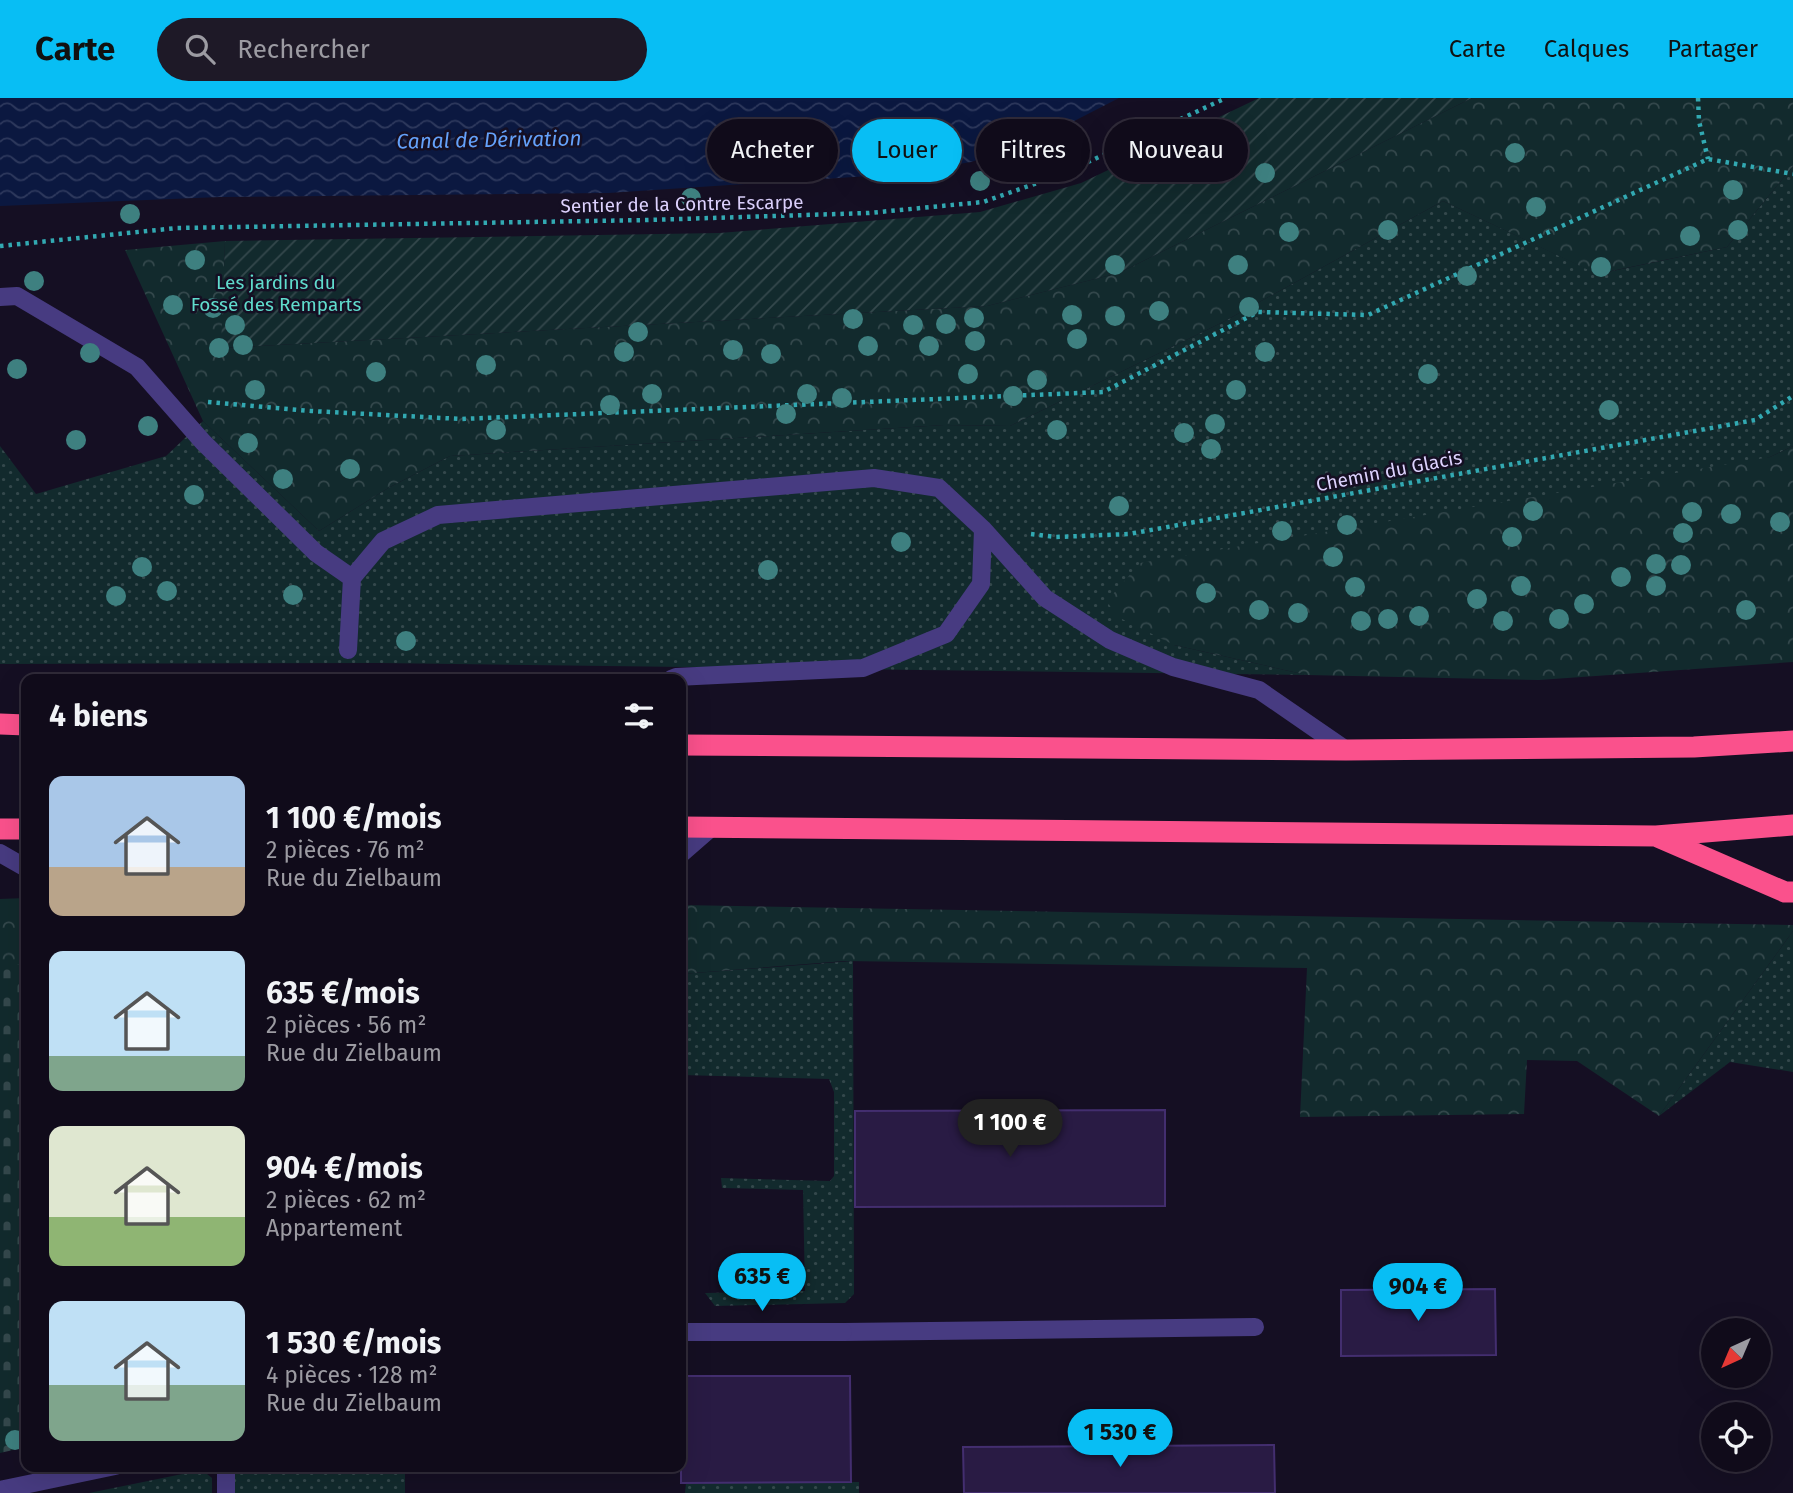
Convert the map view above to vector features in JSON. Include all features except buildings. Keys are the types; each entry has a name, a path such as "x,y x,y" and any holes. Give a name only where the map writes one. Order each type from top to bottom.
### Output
{"highway":[{"path":"0,724 21,725"},
{"path":"686,745 1346,750 1693,747 1793,741"},
{"path":"686,827 1656,836 1793,825"},
{"path":"0,829 21,829"},
{"path":"1656,836 1786,892 1793,892"}],"street":[{"path":"0,297 17,296 137,367 203,442 316,553 352,578"},
{"path":"348,650 352,578 383,541 438,515 874,478 939,488 983,529 1045,598 1110,640 1173,667 1259,690 1346,750"},
{"path":"686,677 863,668 946,634 981,584 983,529"},
{"path":"686,850 712,827"},
{"path":"0,853 21,865"},
{"path":"686,1332 1255,1327"},
{"path":"0,1490 86,1472"},
{"path":"226,1472 226,1493"}],"path":[{"name":"Sentier de la Contre Escarpe","path":"0,246 177,228 856,214 983,202 1060,175 1226,98"},
{"path":"1698,98 1699,121 1708,159"},
{"path":"164,398 311,411 461,419 1102,392 1258,312 1368,315 1708,159 1793,174"},
{"name":"Chemin du Glacis","path":"983,529 1056,537 1129,534 1755,420 1793,396"}],"green space":[{"name":"Les jardins du Fossé des Remparts","path":"1259,98 1472,98 1119,273 987,306 221,348 225,241 719,233 980,212 1090,182 1090,179 1104,172 1104,182 1248,182 1248,119 1215,119"},
{"path":"1472,98 1793,98 1793,166 1727,247 1597,274 1443,201 1223,322 1010,426 944,425 450,456 390,487 319,531 203,421 125,250 225,241 222,348 987,306 1119,273"},
{"path":"1793,166 1793,446 1770,457 1174,645 1307,675 379,663 0,664 0,446 36,494 166,456 203,421 319,531 390,487 450,456 944,425 1010,426 1223,322 1443,201 1598,274 1727,247"},
{"path":"1793,446 1793,662 1539,680 1307,675 1174,645 1116,616 1107,601 1140,563 1770,457"},
{"path":"21,898 21,964 0,964 0,899"},
{"path":"686,905 1793,925 1793,931 1659,1116 1577,1061 1527,1060 1524,1114 1300,1117 1307,968 845,961 686,974"},
{"path":"1793,931 1793,1072 1730,1062 1659,1116"},
{"path":"853,961 854,1294 845,1303 715,1306 705,1293 805,1291 803,1190 722,1188 721,1178 830,1181 834,1176 834,1092 829,1079 686,1075 686,974"},
{"path":"0,964 21,964 21,1448 0,1453"},
{"path":"192,1472 204,1472 212,1478 212,1493 89,1493"},
{"path":"234,1472 405,1472 405,1493 235,1493"},
{"path":"859,1482 859,1493 685,1493 686,1483"}],"water":[{"name":"Canal de Dérivation","path":"0,98 1119,98 1078,119 976,119 976,160 962,164 962,119 852,119 852,177 838,178 838,119 707,119 707,182 777,182 608,193 220,197 0,206"}]}
